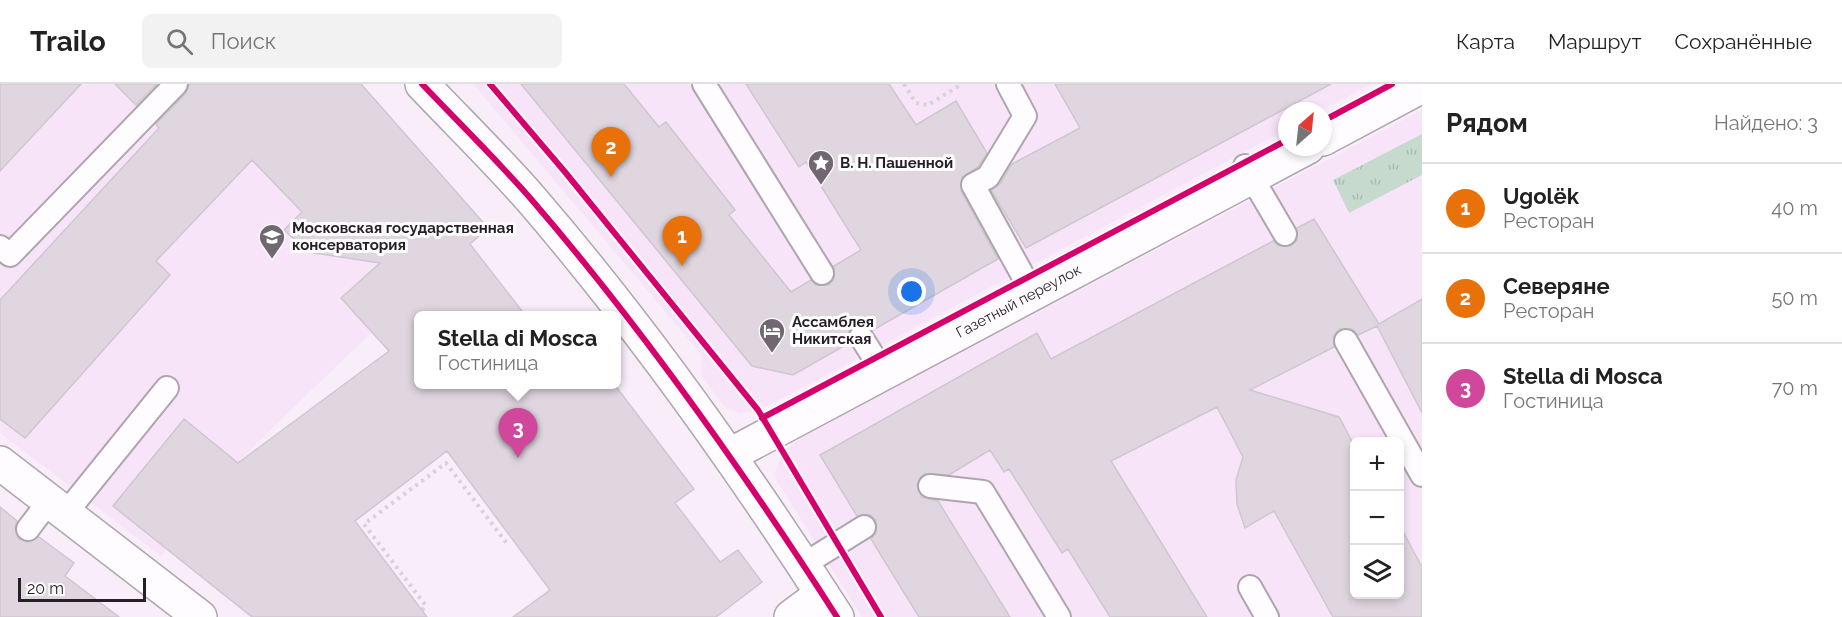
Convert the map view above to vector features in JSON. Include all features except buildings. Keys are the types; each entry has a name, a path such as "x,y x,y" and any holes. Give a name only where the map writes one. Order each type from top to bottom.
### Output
{"street":[{"path":"422,84 531,199 621,311"},
{"path":"1332,133 1402,90"},
{"name":"Газетный переулок","path":"730,455 1033,294 1248,170 1285,156"},
{"path":"621,311 730,455 829,606 790,617"},
{"path":"0,463 200,617"}],"lane":[{"path":"0,247 10,255 176,84"},
{"path":"704,84 822,273"},
{"path":"1008,84 1025,116 988,177 973,185 1033,294"},
{"path":"1248,170 1285,234"},
{"path":"861,337 884,373"},
{"path":"1346,341 1422,475"},
{"path":"28,528 58,506 167,388"},
{"path":"930,486 982,492 1059,617"},
{"path":"803,565 864,527"},
{"path":"1250,587 1267,617"}],"path":[{"path":"904,84 916,103 928,105 962,84"},
{"path":"422,610 426,606 364,524 446,463 508,545"}],"shaded area":[{"name":"Московская государственная консерватория","path":"0,84 361,84 488,228 372,332 268,432 238,463 161,556 0,433"},
{"path":"473,84 1372,84 1332,105 1332,102 1278,102 1278,134 758,410 740,413 725,407 701,375 702,355"},
{"path":"1422,110 1422,617 862,617 777,481 775,473 778,463 789,447 805,435"}],"green space":[{"path":"1422,134 1422,175 1349,213 1333,180"}],"cycle path":[{"path":"422,84 531,199 613,299 692,403 766,509 837,617"},
{"path":"490,84 565,172 758,410 881,617"},
{"path":"1332,116 1392,84"},
{"path":"762,418 1278,145"}],"place":[{"name":"Северяне","path":"611,177"},
{"name":"В. Н. Пашенной","path":"821,186"},
{"name":"Московская государственная консерватория","path":"272,260"},
{"name":"Ugolёk","path":"682,266"},
{"name":"Ассамблея Никитская","path":"772,354"},
{"name":"Stella di Mosca","path":"518,458"}]}
